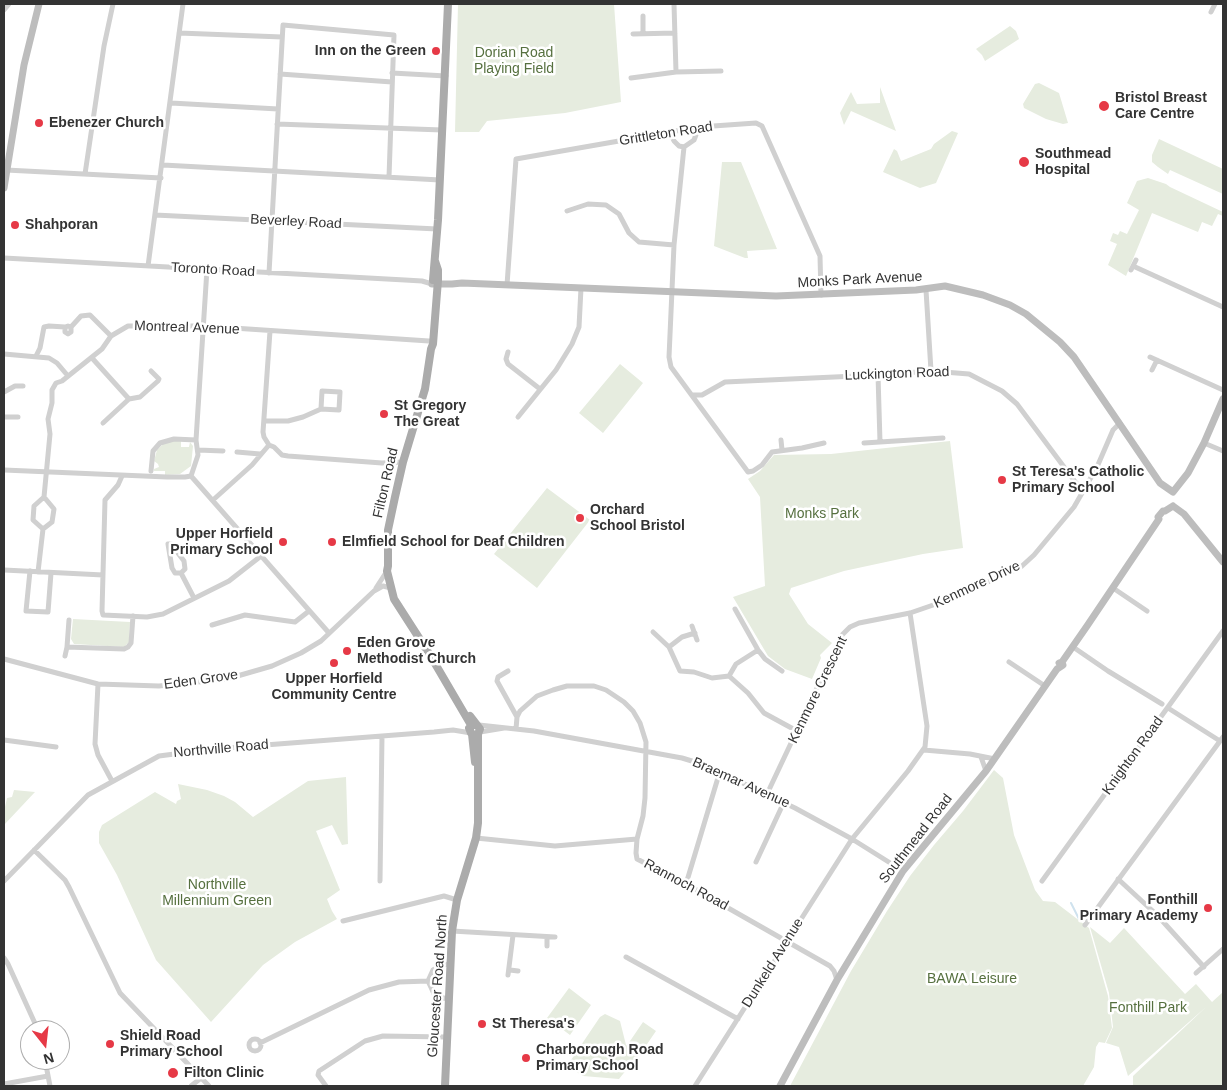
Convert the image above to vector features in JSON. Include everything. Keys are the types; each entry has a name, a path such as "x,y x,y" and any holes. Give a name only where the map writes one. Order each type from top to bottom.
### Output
{"main road":[{"name":"Filton Road","path":"399,604 394,599 388,568 388,530 403,462 425,388 433,344 435,282 433,264 435,260 440,180 448,4"},
{"name":"Filton Road","path":"431,349 428,345 435,282"},
{"name":"Filton Road","path":"388,568 391,570 399,604 404,616 475,729"},
{"name":"Gloucester Road North","path":"445,1086 452,931 457,900 476,838 479,806 475,729"}],"street":[{"path":"4,10 9,4"},
{"path":"4,188 24,65 39,4"},
{"path":"85,174 104,46 113,4"},
{"path":"148,266 183,4"},
{"path":"674,4 676,72"},
{"path":"1211,12 1215,4"},
{"path":"643,16 643,34"},
{"path":"269,273 283,25 394,35 389,177"},
{"path":"179,33 282,38"},
{"path":"633,34 675,33"},
{"path":"631,78 676,72 721,72"},
{"path":"392,73 445,76"},
{"path":"280,74 392,82"},
{"path":"171,103 278,109"},
{"name":"Grittleton Road","path":"507,284 516,159 699,127 756,123 762,126 820,256 821,295"},
{"path":"277,124 442,130"},
{"path":"670,133 678,146 684,147 694,140 699,127"},
{"path":"684,147 674,245 669,357 673,370 748,472 762,465 772,452 818,448 824,443"},
{"path":"163,165 440,180"},
{"path":"6,170 161,178"},
{"path":"567,211 588,204 606,205 619,214 629,233 639,242 674,245"},
{"name":"Beverley Road","path":"155,214 437,229"},
{"name":"Toronto Road","path":"4,258 435,282"},
{"path":"1133,266 1223,307"},
{"path":"191,476 197,460 198,450 196,440 206,269"},
{"name":"Monks Park Avenue","path":"435,282 776,296 926,290 945,286 982,294 1010,305 1026,314 1060,342 1074,357 1160,483 1173,492"},
{"path":"518,417 566,356 579,327 581,288"},
{"path":"926,290 931,371"},
{"path":"36,356 40,348 44,327 68,327 81,316 90,315 111,336"},
{"name":"Montreal Avenue","path":"44,497 50,434 48,419 52,401 51,391 56,383 92,358 102,349 111,336 125,327 134,324 203,326 429,341"},
{"path":"270,331 264,437 269,445 282,455 288,456 382,463 403,462"},
{"path":"508,352 506,359 508,364 540,389"},
{"path":"4,354 36,356 53,360 68,376"},
{"path":"1150,356 1223,390"},
{"path":"92,358 129,399"},
{"path":"1152,370 1157,360"},
{"path":"103,423 129,399 140,397 158,381 159,379 152,370"},
{"name":"Luckington Road","path":"692,395 702,395 725,382 931,371 969,374 1002,391 1029,419 1076,483 1085,489"},
{"path":"878,375 880,442"},
{"path":"4,392 15,386 23,386"},
{"path":"265,421 294,420 321,409 339,410 340,392 322,391 321,409"},
{"path":"1223,399 1204,443 1185,478 1173,492 1173,506 1184,514 1223,562"},
{"path":"4,417 18,418"},
{"name":"Kenmore Drive","path":"910,613 952,598 1022,566 1060,525 1085,489 1114,430 1120,423"},
{"path":"864,443 934,436 943,438"},
{"path":"153,467 154,451 160,443 174,438 196,440"},
{"path":"781,440 782,450"},
{"path":"1204,443 1223,451"},
{"path":"213,500 252,465 269,445"},
{"path":"198,450 223,451"},
{"path":"237,452 260,454"},
{"path":"4,470 122,476 191,476"},
{"path":"122,476 118,485 105,500 103,615 156,616 237,576 261,556"},
{"path":"191,476 329,633"},
{"path":"38,572 42,529 52,522 54,509 44,497 34,506 33,520 42,529"},
{"name":"Southmead Road","path":"780,1086 837,980 903,871 995,759 1057,669 1058,664 1062,662 1073,647 1159,519 1164,516 1165,511 1173,506"},
{"path":"169,544 172,544 184,561 185,570 181,573 175,573 172,568 167,547 169,544"},
{"name":"Eden Grove","path":"4,659 98,684 159,686 227,678 272,666 301,654 329,633 374,590 388,568"},
{"path":"4,570 103,575"},
{"path":"30,572 26,611 48,612 52,572"},
{"path":"181,573 194,598"},
{"path":"374,590 383,586 391,588"},
{"path":"1112,588 1147,611"},
{"path":"735,609 758,650 765,659 782,671"},
{"path":"212,625 245,615 295,622 309,611"},
{"path":"852,839 924,750 927,726 910,613"},
{"name":"Kenmore Crescent","path":"767,794 842,635 850,627 859,623 910,613"},
{"path":"67,647 126,648 132,643 133,616"},
{"path":"65,656 69,620"},
{"path":"692,626 697,640"},
{"name":"Knighton Road","path":"1042,881 1223,631"},
{"path":"653,632 669,646 680,671 694,672 712,678 729,676 748,693 764,713 797,731"},
{"path":"669,646 695,633"},
{"path":"1073,647 1162,704"},
{"path":"729,676 736,664 758,650"},
{"path":"1009,662 1045,686"},
{"path":"508,671 498,677 497,681 517,717 516,729"},
{"path":"98,684 95,744 112,781"},
{"name":"Rannoch Road","path":"517,717 520,711 531,701 553,690 574,685 594,686 616,696 633,711 644,732 646,751 645,805 638,839 637,858 830,966"},
{"path":"1085,925 1222,739 1168,708"},
{"name":"Braemar Avenue","path":"475,729 498,726 682,758 720,771 784,802 852,839 903,871"},
{"name":"Northville Road","path":"4,881 80,802 112,781 150,760 170,753 475,729"},
{"path":"380,881 382,736"},
{"path":"4,740 56,747"},
{"path":"924,750 970,754 995,759"},
{"path":"981,757 986,771"},
{"path":"686,884 720,771"},
{"path":"756,862 784,802"},
{"path":"476,838 555,846 638,839"},
{"name":"Dunkeld Avenue","path":"695,1086 852,839"},
{"path":"34,850 70,887 120,993 209,1086"},
{"path":"1118,879 1157,915 1204,967"},
{"path":"343,921 444,896 457,900"},
{"path":"452,931 555,937"},
{"path":"513,935 509,973 518,971"},
{"path":"547,937 547,946"},
{"path":"1196,973 1223,950"},
{"path":"626,957 738,1019"},
{"path":"4,958 34,1020"},
{"path":"448,999 435,996 428,981 433,970 442,965 450,964"},
{"path":"830,966 837,967 847,964"},
{"path":"830,966 837,980"},
{"path":"260,1042 369,990 399,982 428,981"},
{"path":"326,1086 318,1075 319,1072 365,1041 383,1036 446,1037"},
{"path":"47,1070 50,1086"},
{"path":"6,1085 48,1076"},
{"path":"191,1086 201,1078"}],"green space":[{"name":"Dorian Road Playing Field","path":"458,4 614,4 621,102 565,113 487,121 479,132 455,132"},
{"path":"1010,26 1016,31 1019,39 985,61 976,49"},
{"path":"1039,83 1059,93 1068,123 1063,124 1046,119 1024,108 1023,104 1035,84"},
{"path":"880,87 896,131 851,111 844,125 840,113 851,92 857,104 880,103"},
{"path":"952,131 958,133 936,183 920,188 883,172 894,149 897,151 901,161 931,149 934,144"},
{"path":"1159,139 1223,169 1223,194 1170,170 1168,174 1152,162 1152,155"},
{"path":"722,162 741,162 777,249 747,251 748,258 745,258 714,246"},
{"path":"1148,178 1166,184 1223,212 1223,216 1218,214 1212,226 1202,222 1198,232 1152,213 1126,276 1108,265 1117,244 1110,241 1113,233 1118,235 1120,231 1127,234 1139,210 1127,203 1137,181"},
{"path":"620,364 643,383 603,433 579,413"},
{"path":"169,441 181,441 181,447 189,447 190,442 193,446 191,466 180,474 165,475 165,471 154,471 154,469 159,467 154,461 157,450"},
{"name":"Monks Park","path":"950,441 963,548 923,554 844,571 791,588 789,594 808,624 832,643 820,655 821,658 812,679 785,669 768,656 733,597 765,586 760,497 748,479 760,471 774,455 831,454"},
{"path":"547,488 590,520 537,588 494,554"},
{"path":"73,619 130,622 129,642 124,647 74,644 71,639"},
{"name":"BAWA Leisure","path":"994,770 1003,778 1014,835 1035,890 1043,901 1055,902 1089,928 1108,996 1112,1028 1105,1043 1099,1042 1096,1047 1094,1067 1083,1086 790,1086 851,971 887,911 910,876"},
{"name":"Northville Millennium Green","path":"346,777 348,844 342,845 332,825 316,831 340,890 327,899 337,919 295,942 263,965 211,1022 156,960 117,875 99,843 99,832 102,825 155,792 176,804 181,799 178,784 207,790 224,796 235,802 253,817 308,781"},
{"path":"14,790 35,792 4,825 4,807 7,798 12,797"},
{"name":"Fonthill Park","path":"1090,927 1110,943 1124,928 1185,994 1196,984 1212,1002 1223,992 1223,1086 1133,1086 1133,1076 1206,1007 1128,1076 1119,1047 1106,1043 1113,1027 1109,993"},
{"path":"569,988 591,1005 570,1035 547,1018"},
{"path":"605,1014 620,1021 626,1045 639,1054 619,1079 583,1076 567,1066 600,1017"},
{"path":"643,1022 656,1031 641,1053 628,1044"}],"waterway":[{"path":"1071,903 1079,919"}],"place":[{"name":"Inn on the Green","path":"436,51"},
{"name":"Bristol Breast Care Centre","path":"1104,106"},
{"name":"Ebenezer Church","path":"39,123"},
{"name":"Southmead Hospital","path":"1024,162"},
{"name":"Shahporan","path":"15,225"},
{"name":"St Gregory The Great","path":"384,414"},
{"name":"St Teresa's Catholic Primary School","path":"1002,480"},
{"name":"Orchard School Bristol","path":"580,518"},
{"name":"Upper Horfield Primary School","path":"283,542"},
{"name":"Elmfield School for Deaf Children","path":"332,542"},
{"name":"Eden Grove Methodist Church","path":"347,651"},
{"name":"Upper Horfield Community Centre","path":"334,663"},
{"name":"Fonthill Primary Academy","path":"1208,908"},
{"name":"St Theresa's","path":"482,1024"},
{"name":"Shield Road Primary School","path":"110,1044"},
{"name":"Charborough Road Primary School","path":"526,1058"},
{"name":"Filton Clinic","path":"173,1073"}]}
